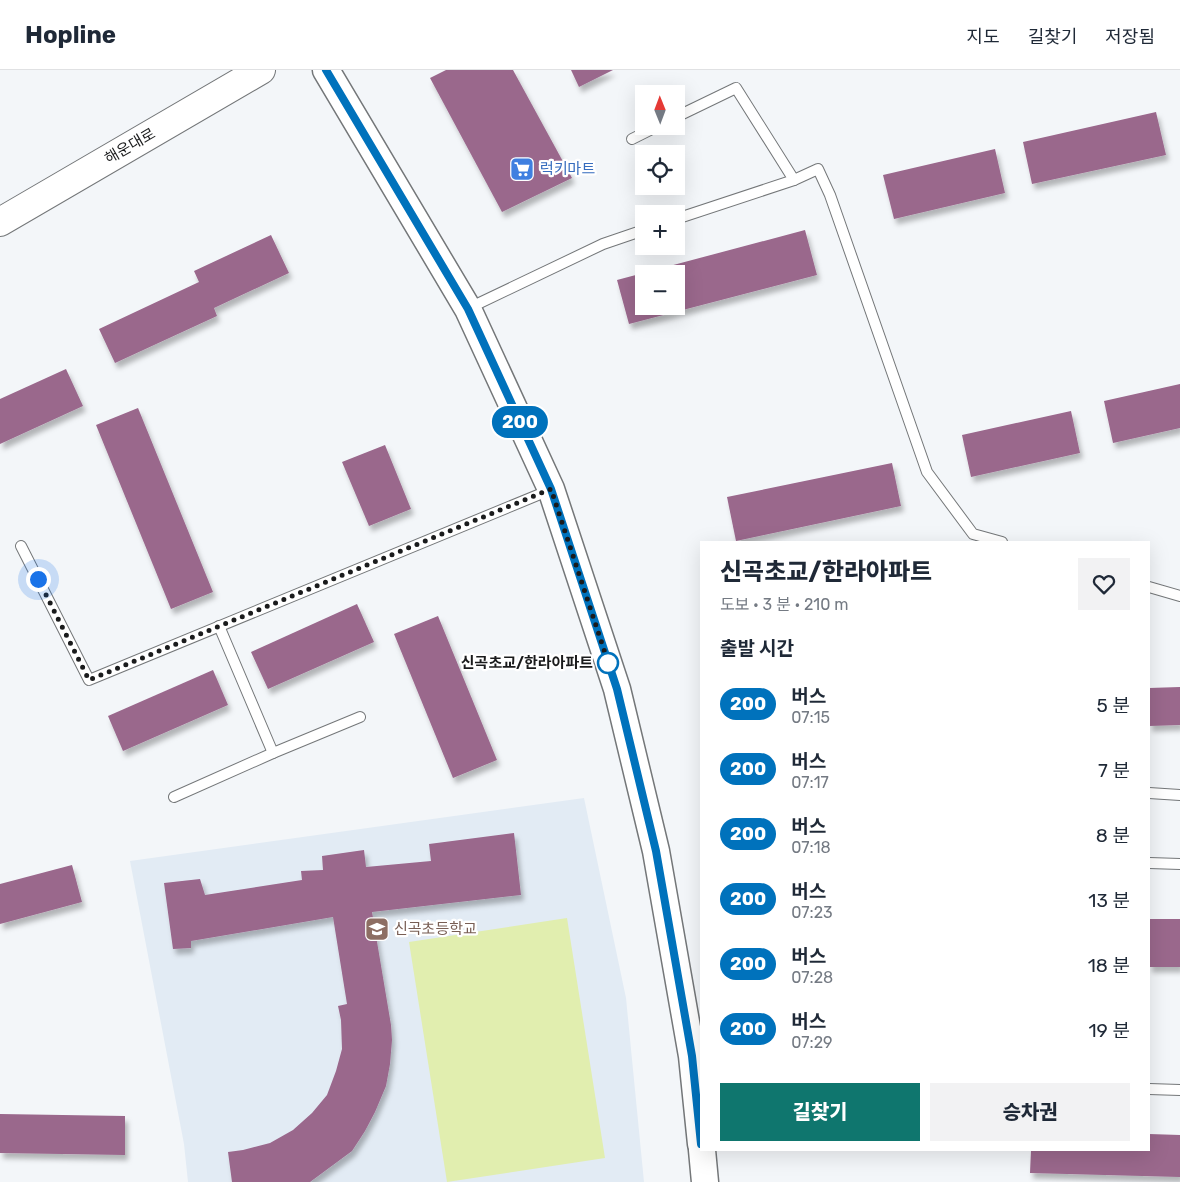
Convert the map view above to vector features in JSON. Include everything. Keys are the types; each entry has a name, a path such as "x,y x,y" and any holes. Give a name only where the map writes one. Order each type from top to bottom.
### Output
{"main road":[{"name":"해운대로","path":"0,222 261,70"}],"street":[{"path":"326,70 468,309 551,489 617,689 656,851 692,1056 700,1134"},
{"path":"702,1151 705,1182"}],"lane":[{"path":"685,113 736,88 794,180"},
{"path":"632,139 640,135"},
{"path":"685,216 794,180 818,169 830,195 927,472 973,534 998,541"},
{"path":"468,309 603,244 635,233"},
{"path":"21,546 89,680 551,489"},
{"path":"1150,587 1180,596"},
{"path":"219,626 273,753"},
{"path":"174,797 273,753 360,718"},
{"path":"1150,793 1180,794"},
{"path":"1150,863 1180,864"},
{"path":"1150,1088 1180,1090"}],"shaded area":[{"name":"신곡초등학교","path":"584,798 626,998 644,1182 188,1182 184,1144 130,861"}],"green space":[{"path":"567,918 605,1158 447,1182 409,942"}],"building":[{"path":"446,70 513,70 572,178 502,212 430,78"},
{"path":"571,70 613,70 579,87"},
{"path":"1156,112 1166,155 1032,184 1023,142"},
{"path":"995,149 1005,193 894,219 883,175"},
{"path":"805,230 817,275 685,309 685,265 673,265"},
{"path":"271,235 289,273 214,308 217,316 115,363 99,329 199,282 194,271"},
{"path":"635,275 635,315 664,315 629,324 617,280"},
{"path":"66,369 83,406 0,444 0,399"},
{"path":"1180,384 1180,428 1113,443 1104,401"},
{"path":"138,408 213,592 171,609 96,425"},
{"path":"1071,411 1080,453 971,477 962,435"},
{"path":"385,445 411,509 369,526 342,462"},
{"path":"892,463 901,506 736,541 727,497"},
{"path":"357,604 374,642 268,689 251,652"},
{"path":"438,616 497,760 453,778 394,634"},
{"path":"213,670 228,705 123,751 108,716"},
{"path":"1180,687 1180,725 1150,726 1150,688"},
{"path":"514,833 521,895 372,912 391,1025 390,1064 386,1086 375,1112 352,1151 310,1182 232,1182 228,1152 270,1143 293,1130 312,1113 327,1095 342,1049 341,1020 338,1006 347,1004 333,917 191,941 191,948 173,949 164,883 200,879 205,895 302,880 301,871 323,870 322,856 364,850 366,867 431,861 429,844"},
{"path":"72,865 82,902 0,924 0,884"},
{"path":"1150,919 1180,919 1180,967 1150,967"},
{"path":"0,1114 125,1116 125,1155 0,1153"},
{"path":"1150,1134 1180,1135 1180,1177 1030,1173 1031,1151 1150,1151"}],"bus line":[{"name":"200","path":"326,70 468,309 551,489 617,689 656,851 692,1056 700,1134"}],"place":[{"name":"럭키마트","path":"522,169"},
{"name":"신곡초교/한라아파트","path":"608,663"},
{"name":"신곡초등학교","path":"377,929"}],"route":[{"path":"38,579 89,680 551,489 611,671 608,663"}]}
